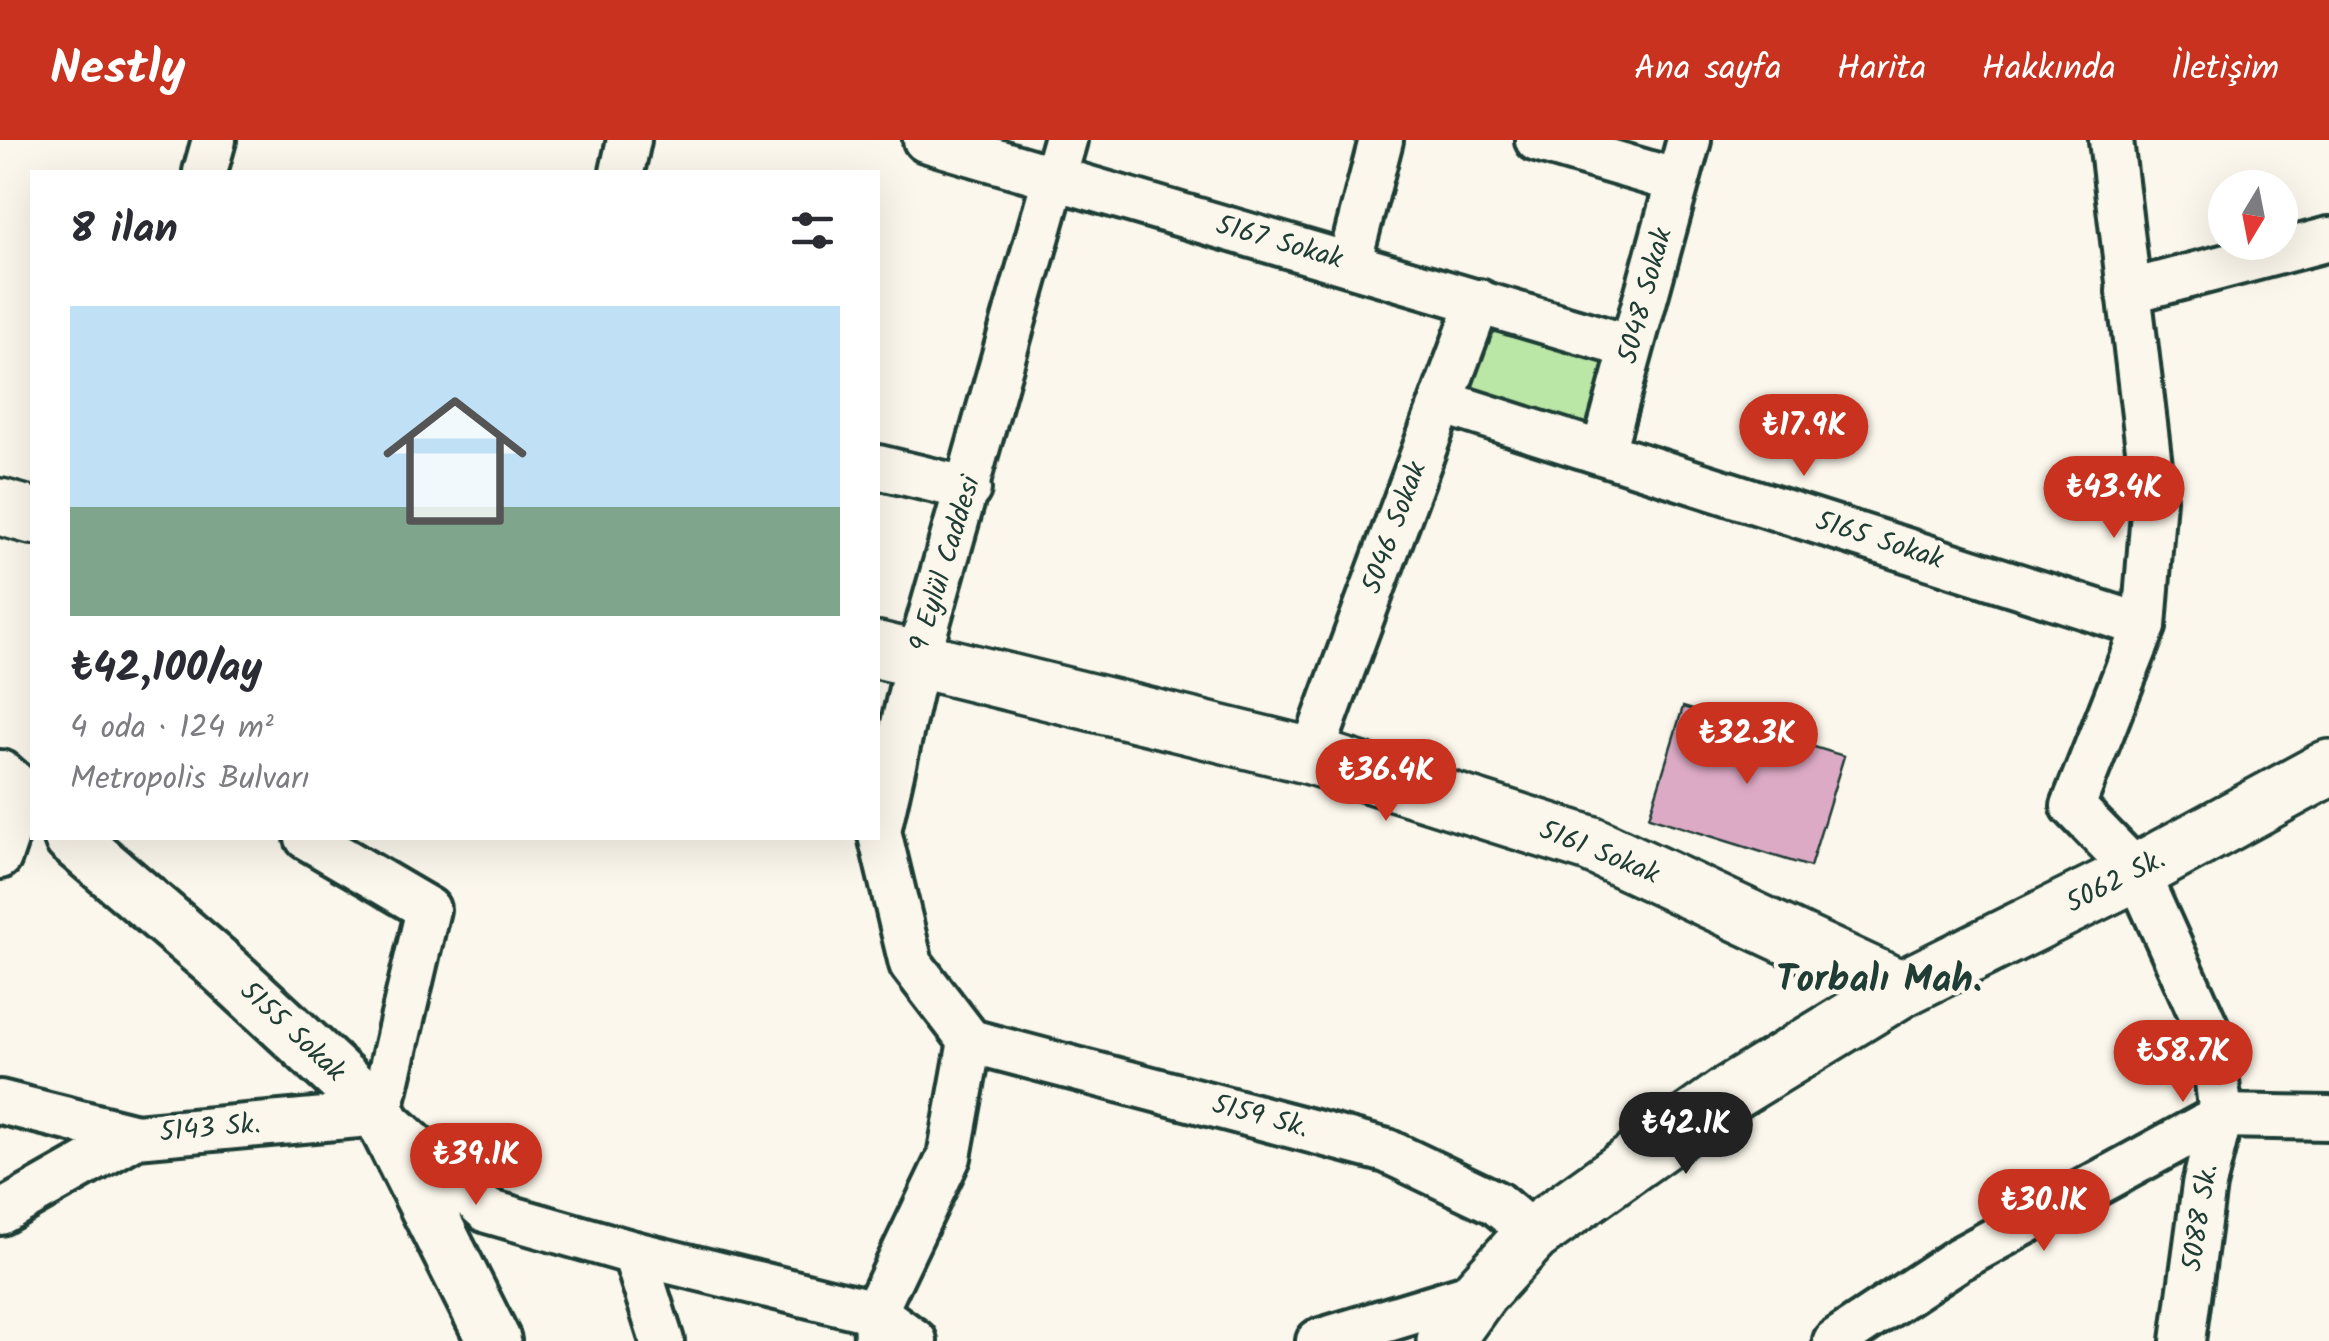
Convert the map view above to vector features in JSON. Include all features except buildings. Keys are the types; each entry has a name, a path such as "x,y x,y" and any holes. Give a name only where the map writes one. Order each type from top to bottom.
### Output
{"main road":[{"path":"0,508 30,517"},
{"path":"0,527 30,519"},
{"name":"5161 Sokak","path":"897,656 1312,756 1590,844 1901,989"},
{"name":"5062 Sk.","path":"1446,1341 1480,1292 1532,1234 1729,1094 1901,989 2137,872 2329,768"}],"street":[{"path":"206,170 214,140"},
{"path":"622,170 629,140"},
{"name":"5167 Sokak","path":"925,140 1059,158 1349,264 1632,348"},
{"path":"1349,264 1381,140"},
{"path":"1537,140 1677,182"},
{"name":"5048 Sokak","path":"1602,452 1689,140"},
{"path":"2111,140 2154,499 2144,626 2072,806 2137,872"},
{"name":"9 Eylül Caddesi","path":"880,813 897,656 969,489 1059,158"},
{"path":"2128,292 2329,240"},
{"name":"5046 Sokak","path":"1312,756 1479,301"},
{"name":"5165 Sokak","path":"1442,402 2144,626"},
{"path":"880,467 969,489"},
{"path":"0,857 18,792"},
{"name":"9 Eylül Caddesi","path":"880,839 911,964 970,1041"},
{"name":"5155 Sokak","path":"73,840 216,962 488,1211 915,1341"},
{"path":"310,840 428,909 380,1114 494,1341"},
{"name":"5088 Sk.","path":"2137,872 2212,1040 2221,1116 2204,1185 2183,1341"},
{"path":"875,1327 949,1157 970,1041"},
{"name":"5159 Sk.","path":"970,1041 1388,1151 1496,1203 1532,1234"},
{"path":"0,1102 136,1136"},
{"name":"5143 Sk.","path":"0,1214 136,1136 380,1114"},
{"path":"1835,1341 1959,1260 2221,1116 2329,1118"},
{"path":"634,1253 662,1341"},
{"path":"1318,1341 1480,1292"}],"green space":[{"path":"1479,301 1631,347 1603,452 1442,402"}],"district":[{"name":"Torbalı Mah.","path":"1879,981"}]}
